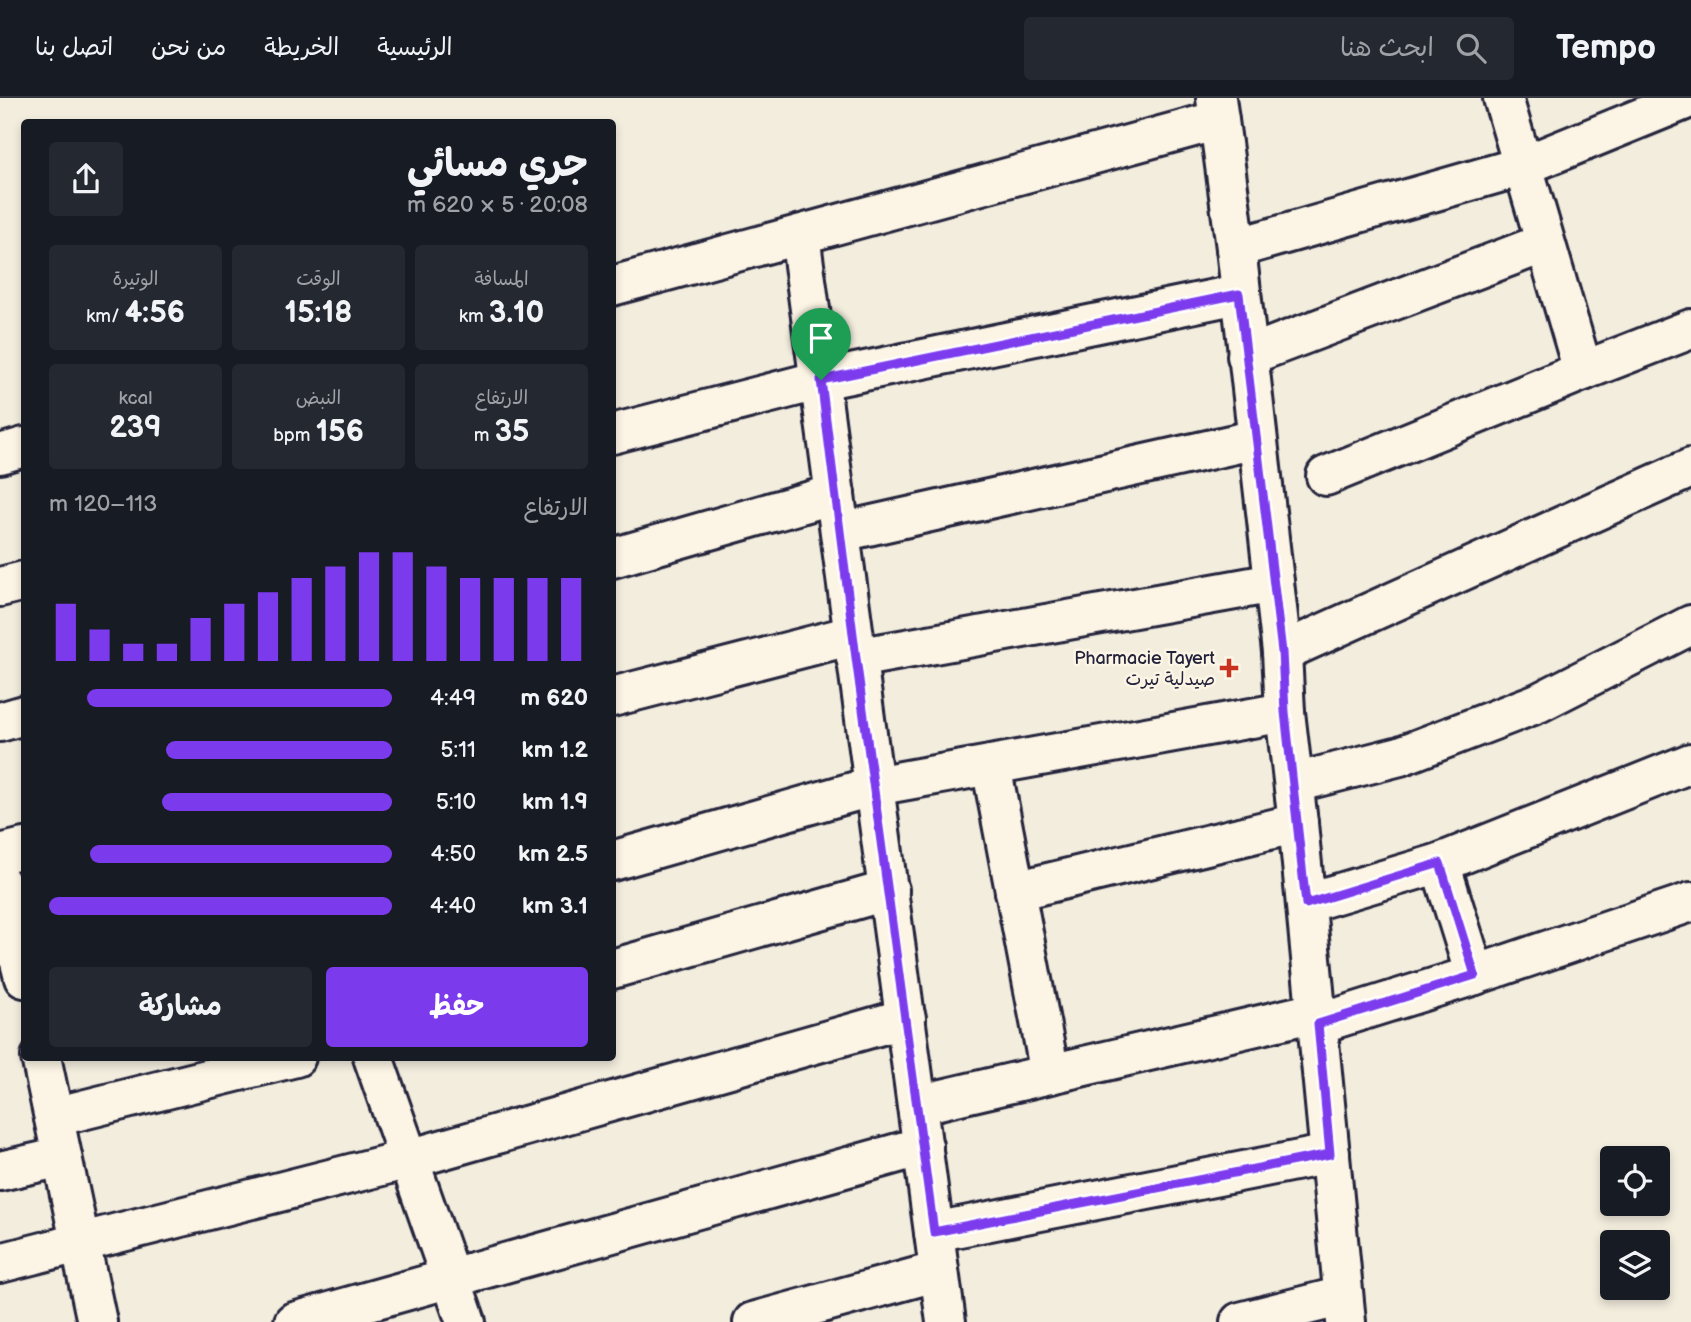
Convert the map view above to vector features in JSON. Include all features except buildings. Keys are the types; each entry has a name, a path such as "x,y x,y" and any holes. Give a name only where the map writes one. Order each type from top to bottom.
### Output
{"street":[{"path":"1503,98 1583,371"},
{"path":"1236,248 1523,166 1690,98"},
{"path":"616,285 800,235 1217,109 1236,248 1239,294 1282,652 1285,712 1344,1309 1240,1322"},
{"path":"800,235 946,1322"},
{"path":"1247,356 1545,243"},
{"path":"616,433 821,380 1239,294"},
{"path":"1326,476 1691,329"},
{"path":"841,532 1257,439"},
{"path":"0,454 21,448"},
{"path":"1282,652 1691,468"},
{"path":"616,557 835,494"},
{"path":"0,587 21,582"},
{"path":"616,696 854,646 1274,583"},
{"path":"1294,783 1401,756 1538,703 1691,625"},
{"path":"616,860 874,786 1285,712"},
{"path":"0,722 21,716"},
{"path":"1306,904 1440,863 1691,763"},
{"path":"990,765 1050,1074"},
{"path":"1015,891 1298,823"},
{"path":"0,854 21,849"},
{"path":"1440,863 1475,975"},
{"path":"0,883 21,967"},
{"path":"616,968 889,890"},
{"path":"917,1105 1317,1018 1475,975 1691,902"},
{"path":"0,986 21,980"},
{"path":"0,1263 408,1159 906,1018"},
{"path":"42,1061 97,1322"},
{"path":"54,1117 280,1061"},
{"path":"374,1061 466,1322"},
{"path":"294,1322 923,1146"},
{"path":"934,1232 1330,1154"},
{"path":"0,1171 62,1157"},
{"path":"753,1322 939,1270"}],"place":[{"name":"Pharmacie Tayert صيدلية تيرت","path":"1229,668"}],"route":[{"path":"1239,294 1282,652 1285,712 1306,904 1440,863 1475,975 1318,1024 1330,1154 934,1232 821,380 1239,294"}]}
